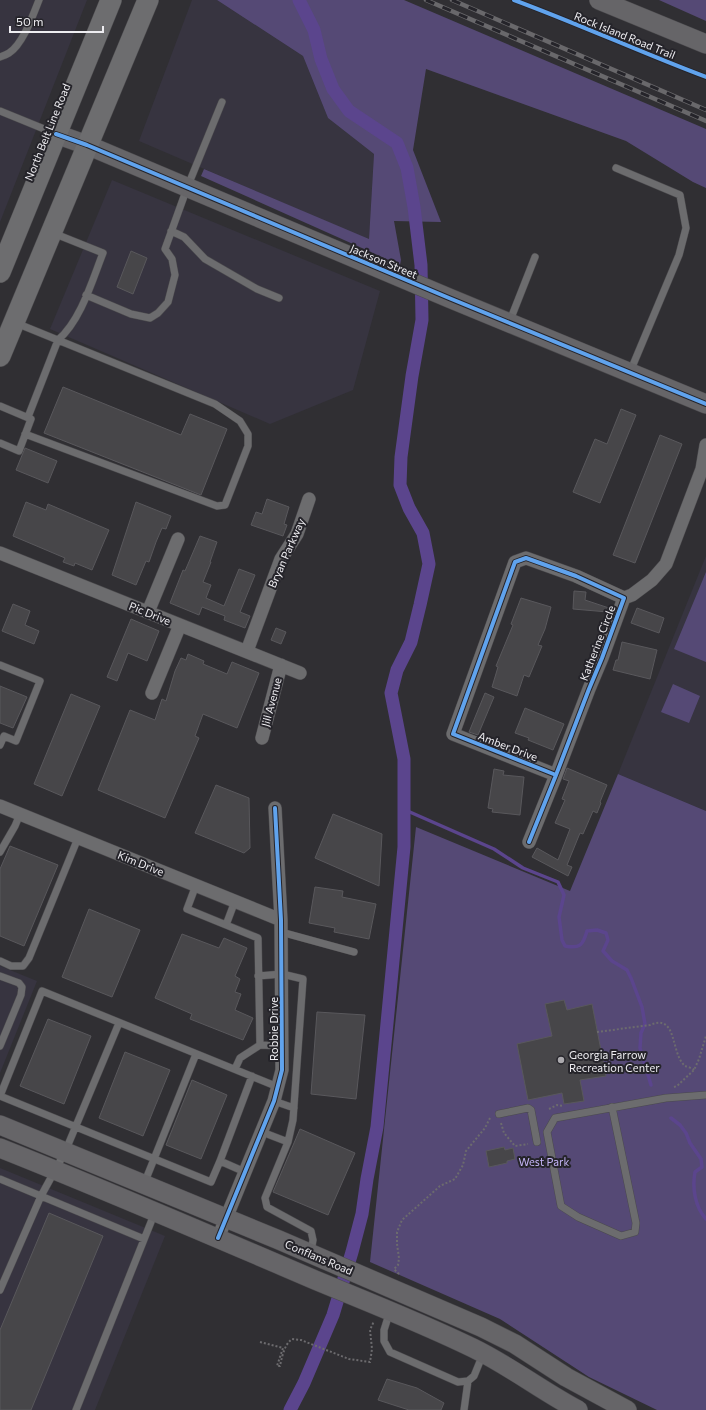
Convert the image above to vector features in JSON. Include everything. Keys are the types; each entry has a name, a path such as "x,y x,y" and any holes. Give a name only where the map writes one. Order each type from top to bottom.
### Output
{"main road":[{"name":"North Belt Line Road","path":"0,272 112,0"},
{"path":"0,356 148,0"},
{"path":"598,0 706,44"},
{"name":"Jackson Street","path":"56,134 87,145 449,298 706,404"},
{"name":"Conflans Road","path":"0,1124 382,1284 492,1333 515,1344 566,1377 627,1410"},
{"name":"Conflans Road","path":"0,1148 315,1279 381,1311 429,1327 505,1365 571,1408"},
{"path":"484,1354 492,1333"}],"street":[{"name":"Katherine Circle","path":"453,734 515,562 526,558 576,576 624,598 632,595 652,580 666,564 702,469 706,445"},
{"name":"Bryan Parkway","path":"247,651 281,559 297,534 309,499"},
{"path":"148,612 178,539"},
{"name":"Pic Drive","path":"0,553 300,673"},
{"name":"Katherine Circle","path":"529,842 602,658 624,598"},
{"path":"152,694 180,625"},
{"name":"Jill Avenue","path":"262,738 281,665"},
{"name":"Amber Drive","path":"453,734 556,775"},
{"name":"Kim Drive","path":"0,806 235,901 281,926"},
{"name":"Robbie Drive","path":"218,1238 274,1101 282,1070 281,926 275,808"}],"lane":[{"path":"0,57 10,53 17,45 30,23 39,0"},
{"path":"86,294 131,314 150,318 158,313 168,302 175,275 172,260 165,249 187,188 222,102"},
{"path":"0,111 56,134"},
{"path":"616,168 680,195 686,228 679,256 630,372"},
{"path":"171,231 184,237 205,259 257,289 278,298"},
{"path":"28,417 58,340 66,333 81,307 103,253 51,232"},
{"path":"509,323 535,257"},
{"path":"14,322 215,404 240,421 248,434 248,446 226,505 218,506 25,434"},
{"path":"0,406 31,418 19,451 0,443"},
{"path":"0,665 40,681 16,741 4,736 0,746"},
{"path":"0,852 20,814"},
{"path":"0,961 11,966 23,966 29,958 78,838"},
{"path":"196,886 187,908 258,938 260,1045"},
{"path":"226,925 235,901"},
{"path":"281,926 354,952"},
{"path":"258,976 282,974 303,979 294,1120 288,1142 265,1198 267,1207 311,1231 316,1256"},
{"path":"0,976 19,983 22,987 21,995 0,1046"},
{"path":"252,1076 211,1182 0,1096 42,991 119,1023 235,1069 252,1076 278,1087"},
{"path":"0,1290 41,1196 65,1152 119,1023"},
{"path":"235,1069 240,1058 260,1045 282,1046"},
{"path":"144,1184 196,1054"},
{"path":"612,1107 636,1223 635,1232 621,1236 578,1217 561,1206 547,1132 555,1118 612,1107 666,1098 706,1094"},
{"path":"274,1101 294,1108"},
{"path":"499,1114 528,1108 531,1110 537,1142"},
{"path":"262,1132 288,1142"},
{"path":"220,1161 245,1172"},
{"path":"0,1179 144,1239"},
{"path":"76,1410 155,1212"},
{"path":"381,1311 384,1341 390,1352 458,1382 468,1382"},
{"path":"464,1410 468,1382 474,1376 484,1354"}],"path":[{"path":"597,1032 650,1025 658,1022 666,1024 670,1030 680,1059 686,1066 694,1070"},
{"path":"670,1088 677,1086 694,1070 706,1036"},
{"path":"549,1109 557,1105 564,1106"},
{"path":"401,1276 394,1270 398,1266 399,1258 397,1232 402,1220 440,1186 455,1179 463,1165 466,1151 485,1128 491,1116 499,1114 504,1133 515,1146 537,1142"},
{"path":"260,1342 283,1348 278,1366 280,1366 284,1353 292,1339 301,1340 344,1357 358,1361 370,1362 372,1349 370,1330 381,1311"}],"shaded area":[{"path":"0,0 87,0 0,222"},
{"path":"192,0 217,0 303,56 328,118 374,154 369,240 139,141"},
{"path":"112,180 380,291 353,390 270,424 50,329"},
{"path":"706,556 706,811 618,774"},
{"path":"0,966 37,981 0,1073"},
{"path":"0,1168 165,1236 95,1410 0,1410"}],"green space":[{"path":"217,0 404,0 706,129 706,188 693,182 626,141 426,69 413,150 441,222 394,221 401,260 400,265 201,176 204,169 369,239 374,154 328,118 303,56"},
{"path":"659,0 706,0 706,21"},
{"path":"706,572 706,662 674,649"},
{"path":"673,684 700,696 689,723 661,712"},
{"name":"West Park","path":"618,774 706,811 706,1410 657,1410 589,1377 500,1319 370,1262 416,827 570,891"}],"building":[{"path":"131,251 147,258 133,294 117,287"},
{"path":"63,387 181,435 190,414 227,429 201,495 44,433"},
{"path":"621,409 636,415 600,503 573,492 595,439 607,444"},
{"path":"660,435 682,444 635,563 613,555"},
{"path":"25,448 57,461 48,483 16,470"},
{"path":"267,499 289,507 284,524 287,525 283,536 251,525 256,512 262,514"},
{"path":"26,502 46,510 48,504 109,530 92,570 75,563 74,566 63,562 65,558 13,536"},
{"path":"136,502 171,516 166,529 162,528 149,562 146,561 136,585 112,575"},
{"path":"200,536 217,542 203,582 211,585 206,598 224,606 239,569 255,575 240,612 250,616 245,628 224,620 225,616 202,607 199,615 170,603 183,570 185,571"},
{"path":"574,591 586,592 585,600 609,608 608,612 573,609"},
{"path":"521,598 551,607 545,629 538,645 542,646 529,677 524,675 517,696 492,687 498,667 496,666 513,625 511,624"},
{"path":"13,604 30,611 25,625 39,631 34,644 2,631"},
{"path":"637,608 664,618 659,633 631,623"},
{"path":"131,619 159,631 147,661 128,653 117,681 107,677"},
{"path":"276,628 286,632 281,644 271,640"},
{"path":"622,642 657,650 650,679 613,670 616,660 618,660"},
{"path":"188,654 204,661 203,664 227,674 232,662 259,673 237,728 203,714 195,736 199,738 165,818 98,790 130,710 155,720 162,699 166,701 175,671 181,658 186,660"},
{"path":"0,686 27,697 13,728 0,723"},
{"path":"485,693 494,697 478,735 469,732"},
{"path":"71,694 100,706 62,796 34,784"},
{"path":"525,708 564,724 553,750 515,733"},
{"path":"567,768 607,785 597,813 593,811 583,834 580,833 567,865 572,867 568,876 532,857 537,848 558,860 570,829 555,823 565,800 562,799 569,781 563,779"},
{"path":"494,769 504,771 503,775 524,777 520,815 492,812 493,809 488,808"},
{"path":"216,785 249,798 250,848 244,853 195,833"},
{"path":"333,814 382,834 379,886 315,858"},
{"path":"10,846 58,865 24,946 0,936 0,869"},
{"path":"315,887 343,891 342,897 376,904 369,939 334,932 335,928 309,923"},
{"path":"89,909 140,930 112,997 62,977"},
{"path":"182,934 219,948 224,938 247,948 235,976 240,979 235,992 241,994 235,1010 253,1018 243,1040 190,1019 192,1014 155,998"},
{"name":"Georgia Farrow Recreation Center","path":"564,1000 567,1010 592,1004 606,1076 580,1080 584,1101 564,1104 562,1093 528,1100 517,1044 552,1036 545,1004"},
{"path":"317,1012 365,1015 356,1099 311,1094"},
{"path":"48,1019 91,1036 64,1104 20,1086"},
{"path":"125,1052 170,1070 143,1136 99,1118"},
{"path":"192,1080 227,1095 201,1159 166,1145"},
{"path":"300,1129 355,1153 328,1215 273,1192"},
{"path":"504,1147 505,1150 513,1148 515,1159 507,1161 507,1163 489,1167 486,1151"},
{"path":"49,1213 103,1236 31,1410 0,1410 0,1330"},
{"path":"387,1379 417,1388 444,1403 441,1410 409,1410 378,1400"}],"waterway":[{"path":"290,1410 304,1383 333,1315 362,1214 377,1127 404,847 404,759 391,693 397,670 411,642 429,564 423,533 409,508 400,485 401,457 412,376 422,320 421,265 414,207 407,168 397,143 349,111 333,89 321,59 314,30 299,0"},
{"path":"403,809 494,849 523,868 558,882 564,895 559,917 562,940 565,946 574,947 580,945 584,940 587,931 597,930 606,933 608,940 603,951 612,961 627,970 642,1007 645,1024 641,1033 640,1048 651,1085"},
{"path":"671,1118 680,1125 686,1133 690,1143 701,1159 702,1167 695,1172 694,1191 699,1209 706,1219"}],"railway":[{"path":"426,0 706,121"},
{"path":"452,0 706,110"}],"cycle path":[{"name":"Rock Island Road Trail","path":"514,0 706,77"},
{"path":"56,134 87,145 449,298 706,404"},
{"path":"529,842 556,775 589,689 602,658 624,598 576,576 526,558 515,562 453,734 556,775"},
{"path":"218,1238 274,1101 282,1070 281,920 275,808"}],"place":[{"name":"Georgia Farrow Recreation Center","path":"561,1060"}]}
